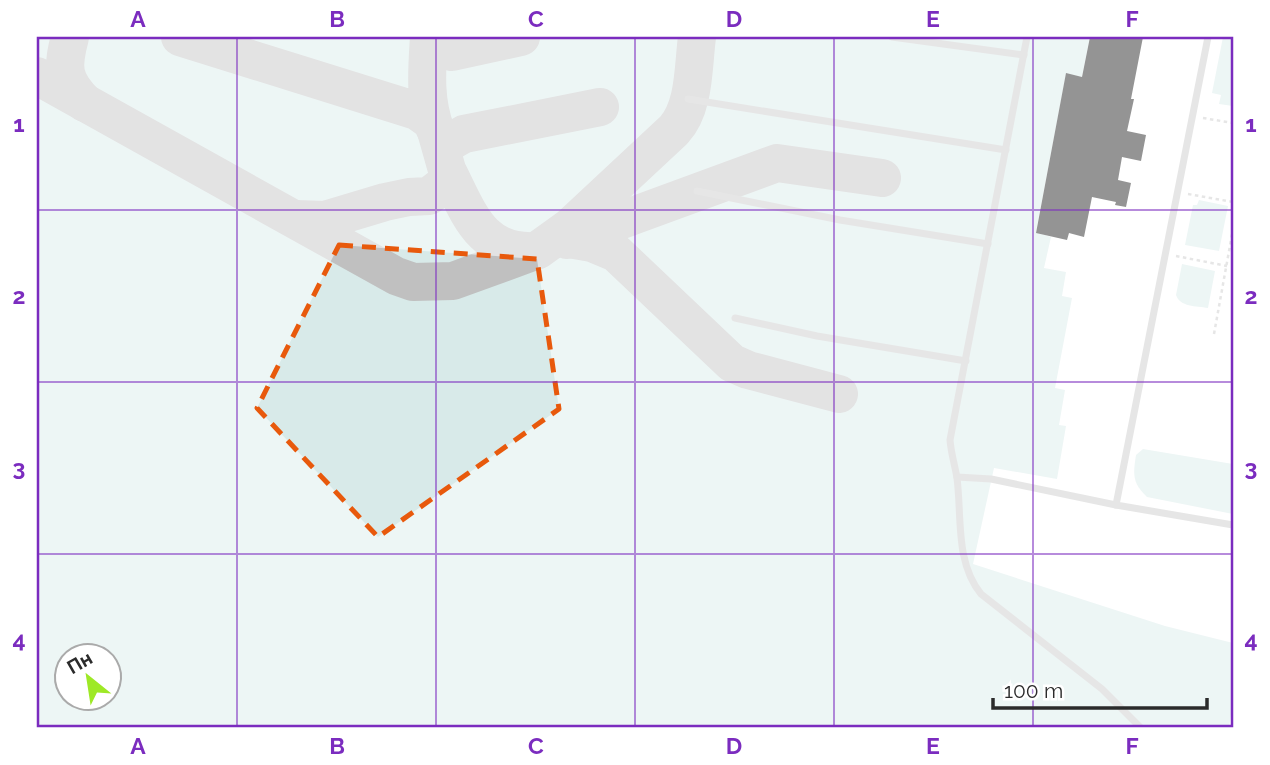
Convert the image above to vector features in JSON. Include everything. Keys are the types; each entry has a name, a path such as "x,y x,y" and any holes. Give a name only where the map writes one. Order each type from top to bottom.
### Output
{"lane":[{"path":"892,37 1024,55"},
{"path":"1027,37 950,440 957,477 964,558 967,573 975,587 1102,689 1141,728"},
{"path":"1116,505 1209,37"},
{"path":"688,99 1006,150"},
{"path":"697,191 840,220 988,244"},
{"path":"735,318 817,336 965,361"},
{"path":"957,477 991,479 1116,505 1233,525"}],"path":[{"path":"1193,117 1233,123"},
{"path":"1178,192 1233,202"},
{"path":"1214,334 1233,229"},
{"path":"1166,254 1227,266"}],"highlighted area":[{"path":"339,245 537,259 559,409 378,537 257,408"}],"shaded area":[{"path":"37,37 1090,37 1082,77 1066,74 1036,232 1051,237 1044,268 1066,272 1062,296 1072,298 1055,388 1065,390 1059,425 1066,426 1057,479 994,468 973,564 1165,626 1233,643 1233,701 1229,728 37,728"},
{"path":"1223,37 1233,37 1233,106 1219,104 1221,95 1212,93"},
{"path":"1199,200 1228,206 1219,251 1185,245 1193,205 1197,205"},
{"path":"1182,264 1215,271 1208,308 1189,305 1178,299 1176,295"},
{"path":"1143,449 1233,464 1233,514 1147,497 1136,483 1134,473 1136,455"}],"building":[{"path":"1090,37 1143,37 1127,131 1146,135 1141,161 1122,157 1118,180 1131,183 1126,207 1092,197 1084,237 1069,233 1067,240 1036,233 1066,73 1082,77"}],"taxiway":[{"path":"70,37 66,73 77,95 85,103"},
{"path":"180,37 417,111 431,121 436,131 428,96 429,37"},
{"path":"430,37 439,48 452,52 521,37"},
{"path":"37,76 396,276 413,282 453,281 538,250 570,227 674,130 681,121 689,98 697,37"},
{"path":"443,153 448,143 464,134 600,107"},
{"path":"295,219 325,220 385,202 429,196 449,177 436,131"},
{"path":"567,240 777,163 882,178"},
{"path":"449,174 472,218 490,239 518,250 536,251"},
{"path":"569,239 592,243 616,253 732,363 748,370 839,394"}]}
